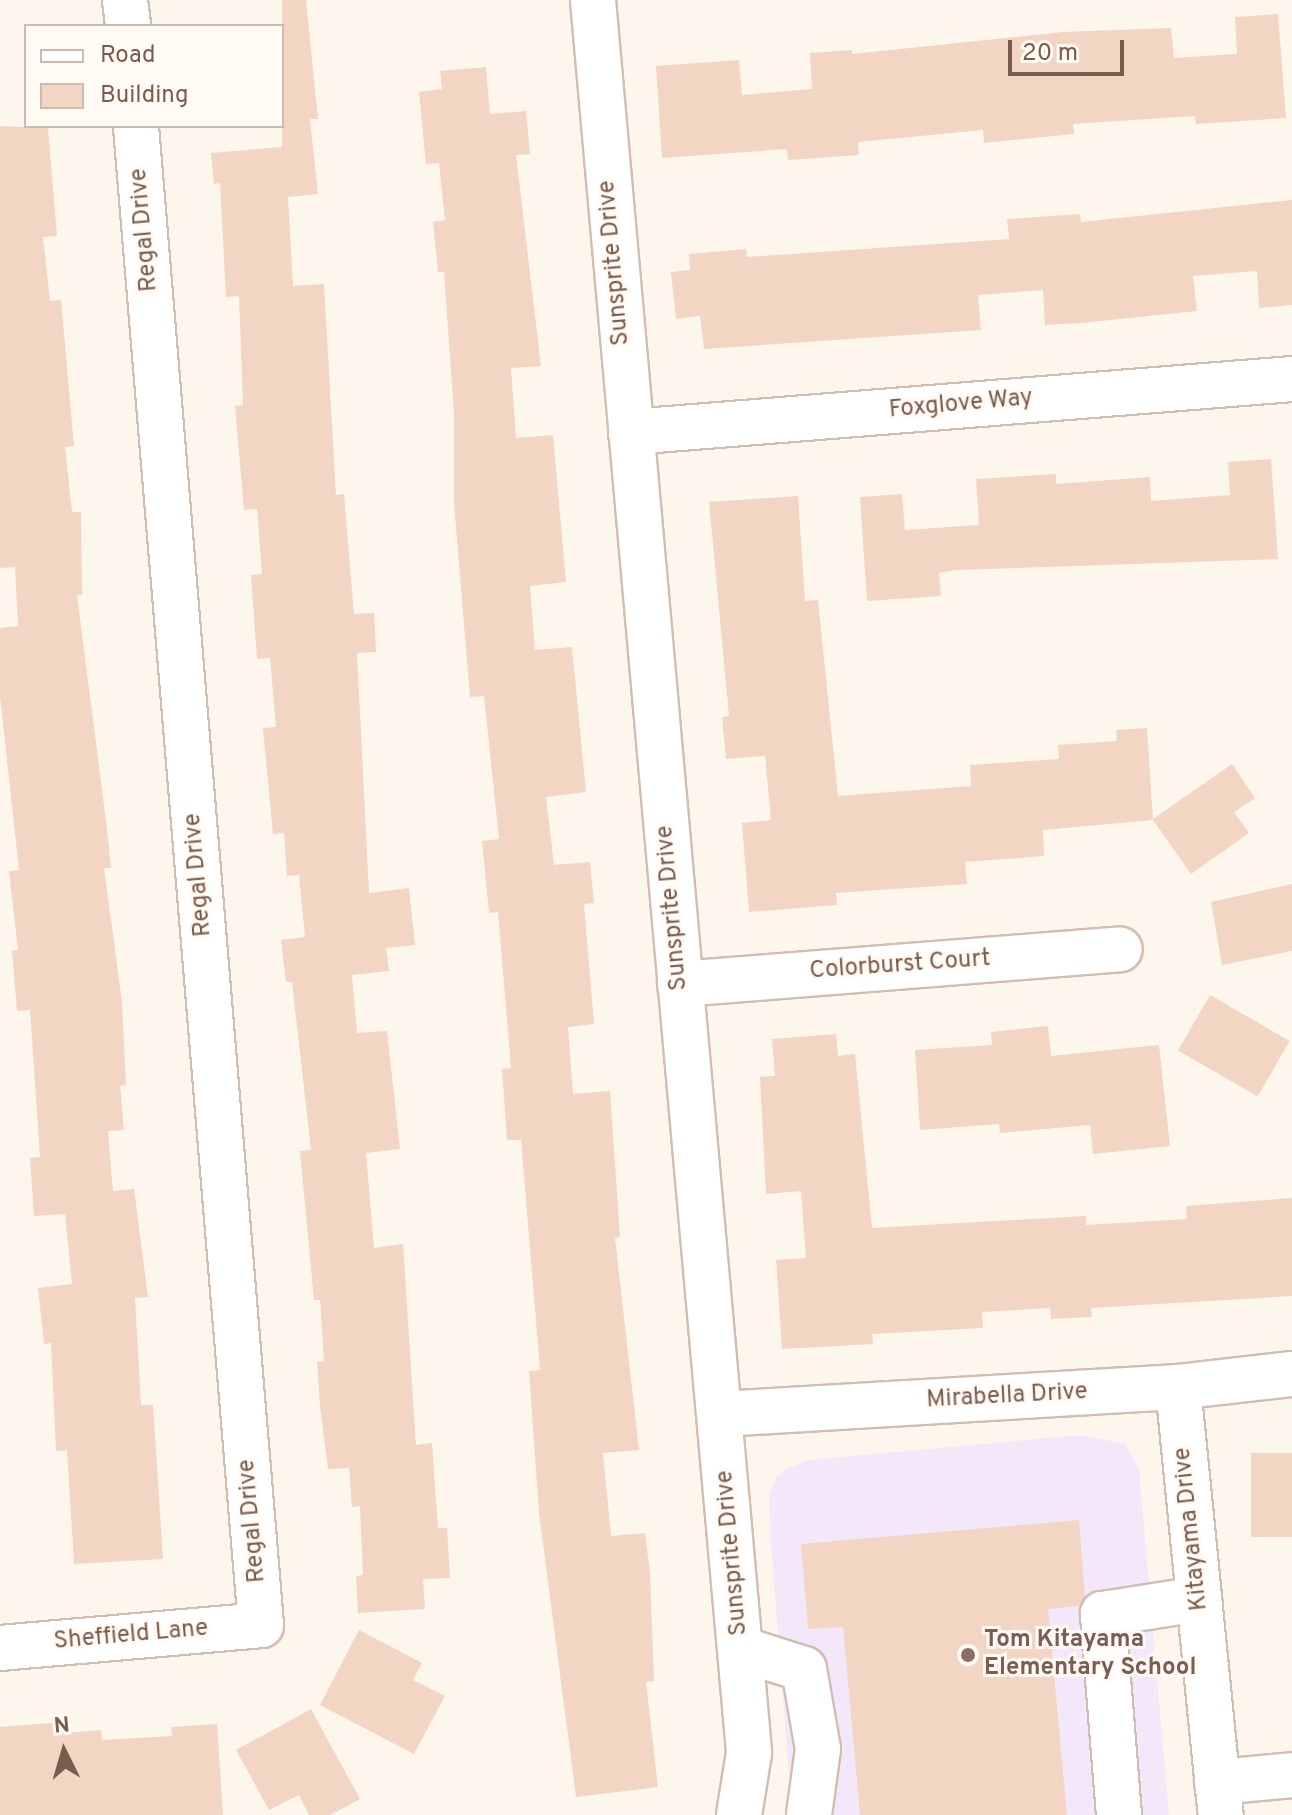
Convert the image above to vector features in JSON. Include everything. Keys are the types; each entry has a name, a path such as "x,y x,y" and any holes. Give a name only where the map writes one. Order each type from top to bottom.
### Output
{"street":[{"path":"125,0 128,24"},
{"name":"Sunsprite Drive","path":"593,0 741,1649 749,1753 739,1815"},
{"name":"Regal Drive","path":"136,128 261,1625"},
{"name":"Foxglove Way","path":"631,432 1292,379"},
{"name":"Colorburst Court","path":"680,984 1120,949"},
{"name":"Mirabella Drive","path":"721,1414 1178,1387 1292,1374"},
{"name":"Kitayama Drive","path":"1178,1387 1219,1799"},
{"path":"1119,1815 1103,1614 1199,1599"},
{"name":"Sheffield Lane","path":"0,1648 261,1625"},
{"path":"741,1649 804,1669 818,1749 809,1815"},
{"path":"1219,1799 1292,1775"}],"shaded area":[{"name":"Tom Kitayama Elementary School","path":"1080,1435 1125,1444 1139,1469 1169,1815 792,1815 770,1530 769,1496 776,1478 788,1468 809,1460"}],"building":[{"path":"282,0 306,0 318,119 310,119 318,194 288,197 293,286 324,284 336,495 344,494 354,614 374,613 376,652 357,653 369,893 409,888 415,945 386,948 389,971 352,975 357,1033 387,1031 400,1149 366,1153 374,1248 403,1244 416,1445 432,1443 438,1528 447,1528 450,1578 423,1579 425,1609 358,1613 356,1576 363,1575 360,1506 352,1507 349,1468 328,1469 320,1406 317,1362 324,1361 320,1300 314,1300 300,1151 311,1150 292,982 286,982 281,940 305,937 299,875 287,876 284,833 273,834 263,728 276,727 270,658 257,659 251,575 262,574 257,509 244,510 235,406 243,405 239,296 226,297 220,183 214,184 211,153 282,147"},
{"path":"1278,14 1286,118 1196,124 1195,116 1073,124 1074,134 984,143 983,130 858,142 859,155 788,160 787,149 662,158 656,66 739,60 742,95 812,89 810,53 852,50 852,54 1063,32 1171,28 1174,58 1237,54 1235,17"},
{"path":"486,67 490,114 526,111 530,154 516,155 541,366 511,368 516,438 553,435 566,582 530,586 535,650 572,647 586,792 546,797 554,865 590,862 594,903 584,904 594,1024 568,1027 573,1094 610,1091 620,1237 615,1238 639,1450 603,1453 611,1536 645,1533 650,1573 654,1681 646,1682 658,1787 576,1797 539,1513 529,1371 540,1370 521,1140 507,1140 502,1069 511,1068 498,912 489,913 482,841 499,839 484,696 470,697 454,503 454,413 444,272 438,272 433,222 445,220 439,163 426,164 419,92 442,89 440,71"},
{"path":"0,126 48,128 57,236 43,237 50,301 61,300 74,446 65,447 72,512 81,512 82,595 77,595 107,829 111,868 104,868 122,1002 126,1085 120,1086 124,1130 108,1131 113,1191 134,1189 148,1297 135,1298 141,1405 153,1405 163,1559 74,1564 67,1450 56,1451 51,1343 44,1344 38,1288 72,1284 65,1214 34,1216 30,1158 40,1157 30,1010 17,1011 12,950 18,950 9,871 19,870 0,696 0,628 18,626 15,567 0,568"},
{"path":"1292,200 1292,305 1259,308 1257,271 1193,276 1197,311 1081,323 1045,325 1043,290 978,295 981,330 704,349 700,316 676,319 671,272 690,270 689,254 746,249 747,257 1009,239 1007,219 1080,214 1081,222"},
{"path":"1271,459 1278,559 956,570 939,573 941,596 867,601 860,497 902,494 905,530 979,525 976,479 1056,474 1056,484 1150,477 1151,501 1230,495 1228,462"},
{"path":"798,496 805,601 818,600 838,796 971,786 970,765 1059,759 1058,745 1117,741 1116,730 1147,728 1153,819 1232,764 1255,798 1234,812 1249,833 1191,874 1153,820 1043,830 1044,856 965,862 967,884 836,893 837,905 749,912 742,823 771,820 765,756 726,759 722,717 729,716 709,502"},
{"path":"1292,884 1292,951 1222,965 1211,902"},
{"path":"1210,995 1290,1041 1258,1096 1178,1050"},
{"path":"1048,1026 1051,1056 1159,1045 1170,1146 1093,1154 1090,1125 1000,1133 999,1124 920,1130 915,1050 992,1045 991,1032"},
{"path":"836,1034 838,1056 855,1054 872,1228 1086,1216 1086,1225 1187,1219 1186,1206 1292,1198 1292,1296 1091,1308 1092,1317 1051,1319 1050,1308 982,1312 983,1328 872,1334 873,1344 782,1349 776,1260 806,1258 801,1191 766,1194 760,1077 775,1076 772,1039"},
{"path":"1251,1453 1292,1453 1292,1537 1251,1537"},
{"path":"1079,1520 1085,1597 1080,1606 1048,1609 1067,1815 860,1815 843,1627 808,1629 801,1544"},
{"path":"359,1630 422,1663 413,1680 445,1696 414,1754 320,1705"},
{"path":"311,1709 360,1799 330,1815 309,1815 299,1795 269,1810 236,1750"},
{"path":"64,1722 65,1733 101,1730 102,1740 172,1736 171,1727 217,1724 223,1815 0,1815 0,1727"}],"place":[{"name":"Tom Kitayama Elementary School","path":"968,1655"}]}
